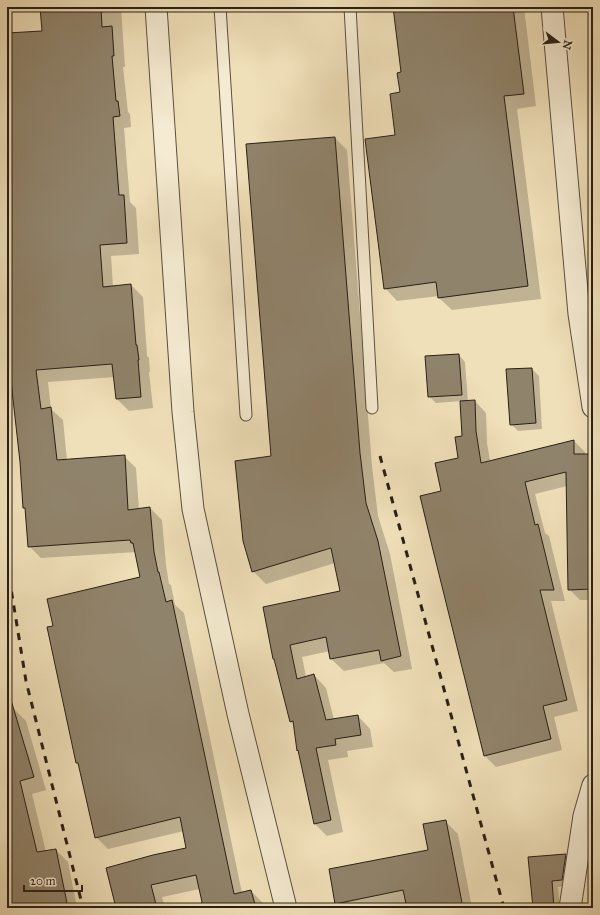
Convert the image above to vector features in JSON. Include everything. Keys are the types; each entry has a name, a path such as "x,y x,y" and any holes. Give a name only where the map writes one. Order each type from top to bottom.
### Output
{"street":[{"path":"156,7 183,404 194,509 238,714 286,908"},
{"path":"552,7 579,314 593,407"},
{"path":"570,908 584,816 593,785"}],"lane":[{"path":"220,7 246,415"},
{"path":"350,7 372,408"}],"building":[{"path":"40,7 101,7 102,27 112,26 114,56 112,56 116,101 118,101 120,116 113,117 119,195 124,195 127,243 100,245 103,287 131,284 136,345 139,360 141,397 116,399 112,364 36,370 41,409 51,407 57,460 125,455 128,510 150,507 154,552 158,572 166,602 172,600 234,894 251,890 256,908 202,908 196,875 151,885 157,908 116,908 106,868 153,855 186,848 180,817 95,838 78,763 76,763 47,627 53,626 47,599 140,577 133,543 131,543 130,540 28,547 10,372 7,373 7,33 42,31"},
{"path":"393,7 513,7 524,94 504,96 528,286 438,298 436,282 384,289 365,139 395,135 390,94 400,92 397,73 401,72"},
{"path":"335,137 360,453 366,503 378,541 401,656 381,661 379,650 330,659 326,637 290,645 297,679 314,674 326,720 358,715 361,735 335,739 336,745 316,748 331,820 314,824 298,750 297,751 293,721 290,722 273,659 263,607 340,591 331,548 252,572 243,541 235,461 271,456 246,144"},
{"path":"459,354 462,395 428,397 425,356"},
{"path":"532,368 536,423 510,425 506,369"},
{"path":"475,400 476,431 481,463 574,440 574,454 590,454 592,589 568,590 566,472 525,482 535,525 538,524 554,590 540,590 567,700 543,706 551,739 484,756 420,496 441,491 435,463 458,458 455,437 462,436 460,401"},
{"path":"7,700 11,700 34,777 20,781 37,852 56,849 68,908 7,908 7,858 12,857 7,836"},
{"path":"446,820 463,908 407,908 403,890 335,904 329,869 428,850 423,824"},
{"path":"566,854 562,880 552,881 554,908 533,908 528,857"}],"railway":[{"path":"380,456 504,908"},
{"path":"7,564 26,681 83,908"}]}
